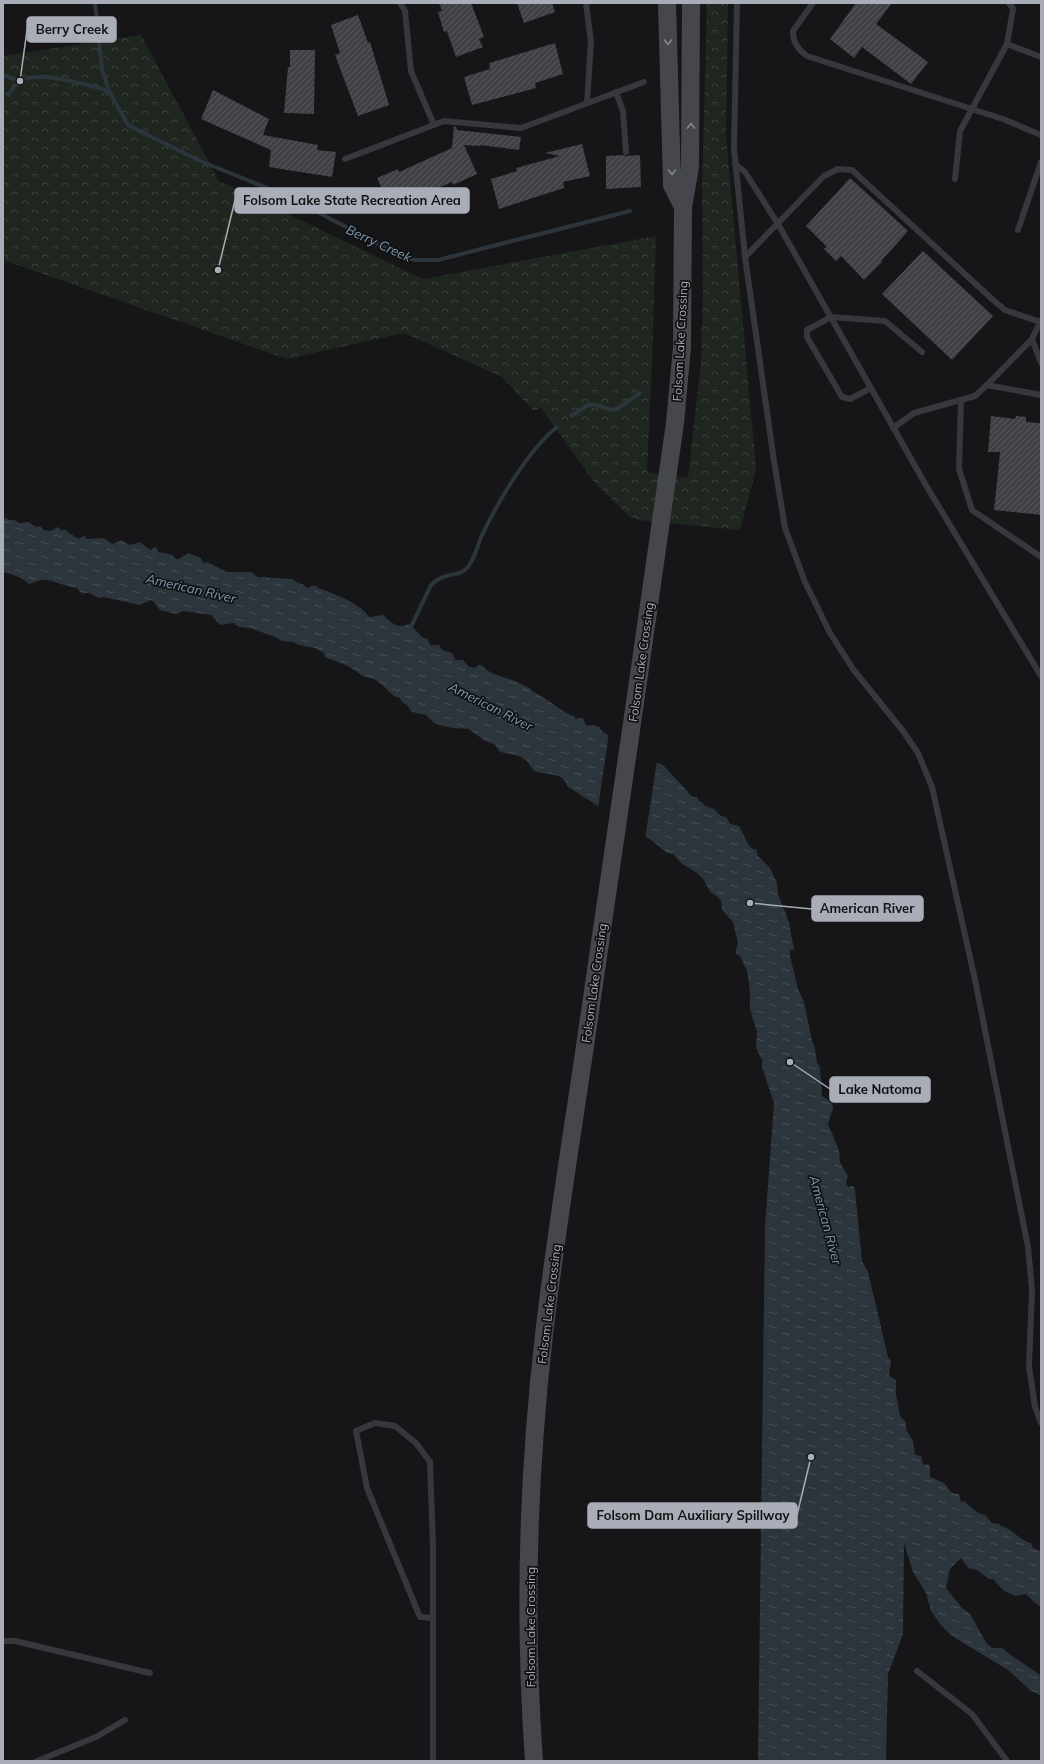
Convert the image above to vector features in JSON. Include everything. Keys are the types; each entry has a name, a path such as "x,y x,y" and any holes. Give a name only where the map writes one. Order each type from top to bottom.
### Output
{"main road":[{"name":"Folsom Lake Crossing","path":"667,3 672,185 683,207"},
{"name":"Folsom Lake Crossing","path":"534,1761 529,1699 529,1596 537,1420 544,1335 675,422 682,347 683,207 690,167 691,3"}],"lane":[{"path":"400,3 405,11 411,71 434,125"},
{"path":"586,3 591,42 587,103"},
{"path":"737,3 733,144 745,257 785,528 805,582 830,633 853,669 903,731 918,753 932,788 976,987 1028,1247 1032,1290 1029,1366 1035,1407 1041,1423"},
{"path":"813,3 792,31 793,38 798,49 807,56 972,108 1041,135"},
{"path":"955,179 960,131 1007,44 1013,9 1010,3"},
{"path":"1007,44 1041,57"},
{"path":"344,159 444,121 521,128 644,82"},
{"path":"616,92 623,111 626,152"},
{"path":"1018,230 1041,162"},
{"path":"736,164 745,172 778,224 893,428 1040,674"},
{"path":"745,257 824,176 838,169 852,170 1005,310 1041,321 1032,339 988,385 975,396 914,413 893,428"},
{"path":"871,388 850,399 842,397 807,337 807,330 831,317 885,321 922,352"},
{"path":"1032,339 1041,364"},
{"path":"988,385 1041,395"},
{"path":"961,400 959,469 972,510 1041,557"},
{"path":"433,1618 420,1617 367,1488 356,1431 375,1423 395,1426 416,1443 430,1462 433,1618 434,1761"},
{"path":"3,1641 15,1641 150,1673"},
{"path":"918,1671 972,1714 1007,1761"},
{"path":"37,1761 96,1737 125,1720"}],"green space":[{"path":"707,3 728,3 726,136 756,469 740,530 638,520 629,516 594,482 541,408 534,411 502,377 404,333 287,359 3,260 3,56 141,35 219,181 423,279 656,236 647,472 688,478 701,361 703,290 702,187"}],"water":[{"path":"3,518 15,520 19,523 29,522 36,527 41,526 43,530 51,531 58,527 61,530 66,530 78,539 84,536 87,539 104,538 112,544 122,540 130,545 140,542 150,550 155,547 157,548 158,552 170,554 176,559 179,559 188,553 201,558 203,563 207,562 227,572 251,572 258,577 293,579 307,588 315,585 345,599 361,608 369,617 383,615 392,623 400,626 410,624 423,638 427,638 430,645 439,645 442,650 452,653 455,660 463,660 469,667 476,668 478,665 481,665 490,672 528,687 532,691 575,717 575,719 583,718 586,725 598,726 603,732 643,757 663,765 689,794 693,797 697,797 705,806 714,809 721,816 726,817 730,824 739,826 749,845 753,849 756,849 758,856 770,868 777,883 778,894 789,922 794,950 790,950 790,956 798,989 804,1002 817,1063 820,1067 822,1096 832,1103 833,1108 828,1124 839,1150 840,1162 848,1176 846,1183 848,1187 853,1186 855,1190 862,1261 868,1272 888,1357 891,1361 889,1376 896,1380 896,1394 900,1416 906,1422 906,1430 913,1441 915,1455 921,1456 923,1464 926,1465 928,1463 930,1468 930,1477 944,1483 952,1493 959,1494 961,1502 964,1501 978,1513 985,1515 992,1523 999,1524 1023,1540 1031,1543 1033,1548 1041,1551 1041,1607 1026,1594 1016,1596 1003,1590 993,1579 989,1579 977,1570 968,1568 961,1558 950,1569 946,1588 962,1608 970,1614 987,1644 992,1648 1002,1648 1041,1676 1041,1696 1030,1690 1008,1670 952,1636 940,1624 931,1611 926,1593 913,1572 904,1543 903,1634 888,1674 886,1761 758,1761 765,1226 774,1103 762,1067 762,1060 756,1048 757,1032 750,1009 750,991 747,971 740,956 736,954 738,943 733,922 722,910 721,901 717,896 710,892 704,880 697,873 681,863 673,854 667,853 651,840 567,786 562,778 535,771 524,759 500,752 494,744 485,741 469,729 439,725 434,723 426,715 412,712 400,698 394,696 374,679 363,676 348,666 325,657 324,653 315,648 299,645 293,642 282,641 273,636 250,628 239,627 233,623 220,625 211,615 183,611 176,614 160,610 152,600 139,605 104,597 99,598 89,593 82,594 77,588 50,581 42,580 29,584 20,577 3,572"}],"pier":[{"path":"609,733 622,739 634,750 657,761 645,839 633,834 615,818 608,817 598,808"}],"building":[{"path":"439,3 471,3 484,37 479,39 483,47 456,57 447,31 444,32 438,12 442,11"},
{"path":"517,3 552,3 555,12 524,23"},
{"path":"856,3 892,3 876,24 928,62 911,84 862,47 854,58 830,39"},
{"path":"358,15 368,43 370,42 389,105 358,116 335,55 340,53 331,25"},
{"path":"555,43 563,74 535,83 536,88 472,105 464,77 490,69 489,63"},
{"path":"290,50 315,50 314,114 284,113 288,67 290,67"},
{"path":"213,90 269,119 263,135 318,145 317,150 336,152 332,177 269,167 271,150 201,119"},
{"path":"454,126 457,130 521,137 519,150 480,145 464,145 477,174 453,185 452,182 415,198 412,194 389,204 377,178 398,169 399,172 452,148"},
{"path":"582,144 590,176 563,182 564,188 499,209 491,179 517,171 516,168 560,156 545,153"},
{"path":"640,155 641,187 606,189 606,156"},
{"path":"850,178 908,231 881,261 882,262 864,280 841,256 836,261 824,249 827,247 806,226"},
{"path":"923,251 993,316 952,360 882,294"},
{"path":"991,416 1015,419 1016,416 1026,417 1026,422 1041,423 1041,515 994,510 1000,452 988,452"}],"waterway":[{"name":"Berry Creek","path":"95,3 102,69 109,91 128,125 198,160 289,197 401,256 415,260 438,260 630,211"},
{"name":"Berry Creek","path":"3,75 20,81"},
{"path":"8,95 20,81 40,77 89,85 109,91"},
{"path":"571,416 588,405 596,405 612,410 617,409 640,393"},
{"path":"409,631 431,585 441,578 460,572 468,567 473,559 484,531 516,475 536,448 556,428"}],"place":[{"name":"Berry Creek","path":"20,81"},
{"name":"Folsom Lake State Recreation Area","path":"218,270"},
{"name":"American River","path":"750,903"},
{"name":"Lake Natoma","path":"790,1062"},
{"name":"Folsom Dam Auxiliary Spillway","path":"811,1457"}]}
